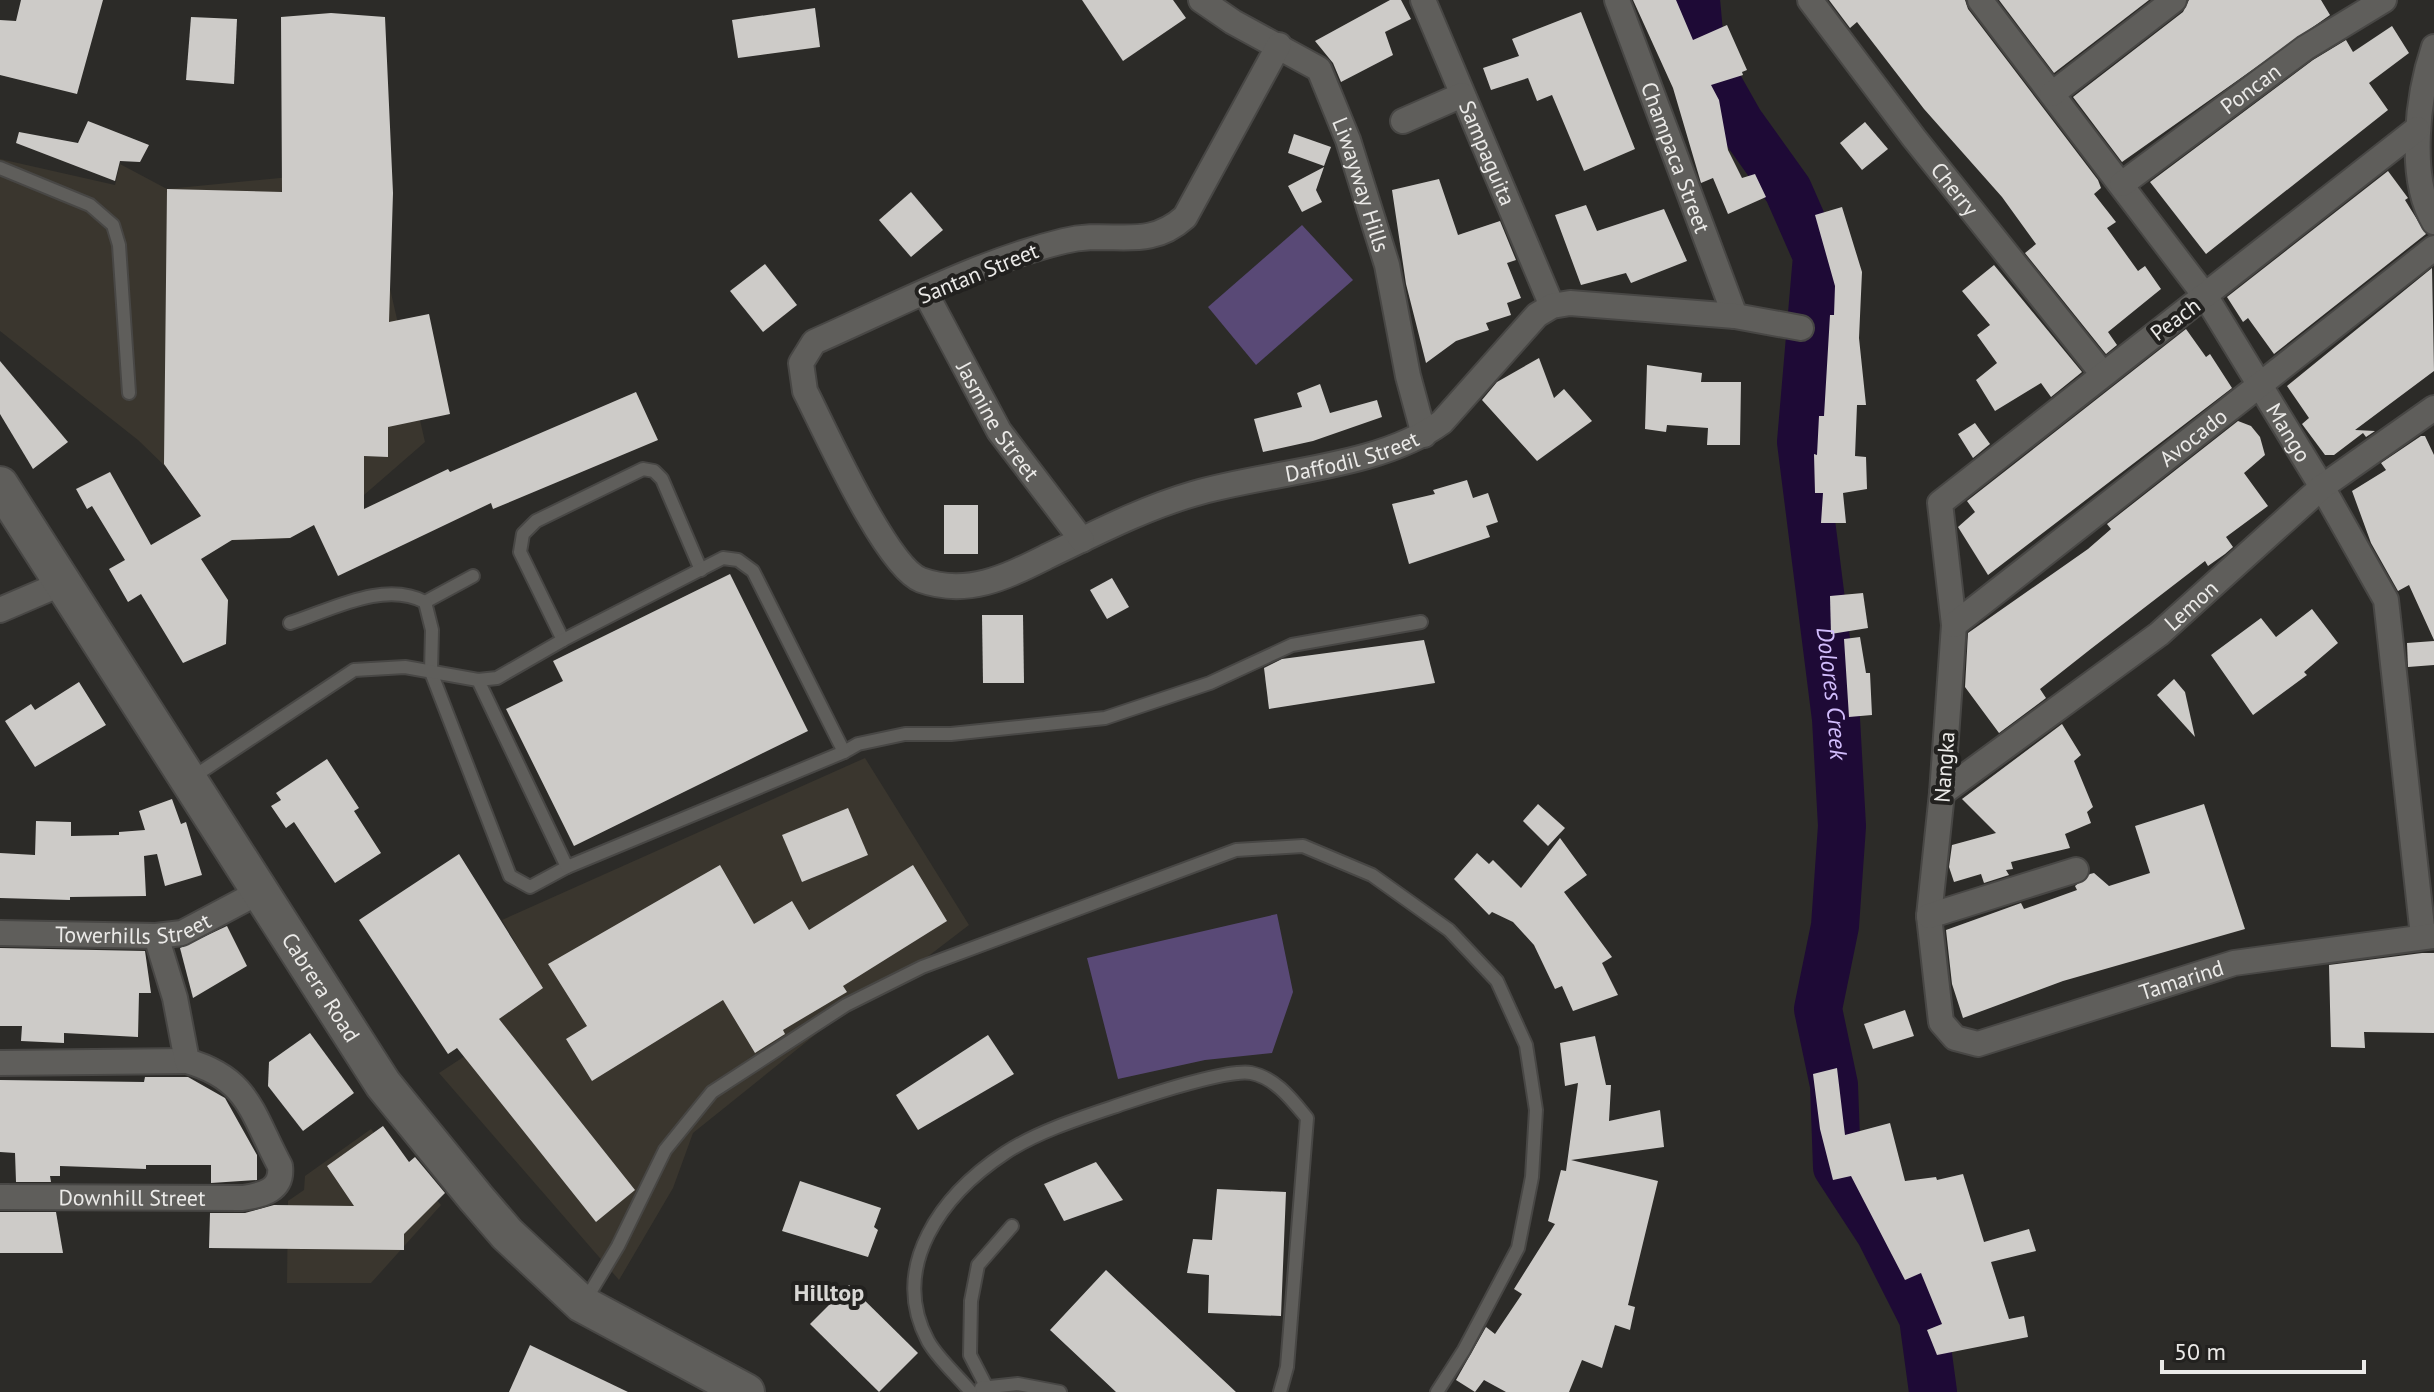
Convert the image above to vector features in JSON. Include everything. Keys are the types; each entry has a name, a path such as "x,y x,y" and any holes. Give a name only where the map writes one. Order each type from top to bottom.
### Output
{"main road":[{"name":"Cabrera Road","path":"0,485 383,1084 507,1234 582,1304 746,1392"}],"street":[{"name":"Liwayway Hills","path":"1201,0 1233,22 1319,69 1333,99 1387,265 1408,376 1424,435"},
{"name":"Sampaguita","path":"1423,0 1552,306"},
{"name":"Champaca Street","path":"1617,0 1735,316"},
{"name":"Cherry","path":"1810,0 1914,138 2102,373"},
{"name":"Mango","path":"1980,0 2206,297 2322,487 2388,611 2428,936"},
{"path":"2052,94 2174,0"},
{"name":"Poncan","path":"2122,184 2305,48 2384,0"},
{"name":"Santan Street","path":"814,342 1019,252 1085,236 1148,239 1169,232 1185,217 1279,45"},
{"path":"2434,47 2417,129 2423,196 2434,222"},
{"path":"1403,121 1462,95"},
{"name":"Peach","path":"1941,511 1940,503 1947,495 2102,373 2206,297 2417,129"},
{"name":"Avocado","path":"1954,625 2434,248"},
{"name":"Jasmine Street","path":"926,294 999,431 1082,540"},
{"path":"1552,306 1570,303 1735,316 1801,328"},
{"name":"Daffodil Street","path":"814,342 801,363 805,391 884,542 918,579 949,586 994,583 1131,515 1194,493 1316,467 1424,435 1442,422 1537,315 1552,306"},
{"name":"Lemon","path":"1942,793 2159,634 2322,487 2431,416"},
{"name":"Nangka","path":"1941,511 1954,625 1942,793 1929,916 1941,1022"},
{"path":"0,610 63,583"},
{"path":"1929,916 2076,870"},
{"name":"Towerhills Street","path":"0,933 156,936 182,933 259,892"},
{"path":"0,1063 187,1061 175,998 156,936"},
{"name":"Tamarind","path":"1941,1022 1955,1038 1978,1044 2234,963 2428,936"},
{"name":"Downhill Street","path":"0,1197 243,1198 265,1195 281,1175 280,1166 243,1095 232,1080 213,1068 187,1061"}],"lane":[{"path":"0,168 48,185 90,205 113,225 119,245 129,393"},
{"path":"563,640 520,552 523,534 536,521 643,469 654,471 662,479 701,570"},
{"path":"188,781 354,670 405,667 478,680 497,678 563,640 723,558 738,560 753,571 844,752"},
{"path":"425,602 473,576"},
{"path":"290,623 381,593 409,593 425,602 432,630 431,672 510,876 530,887 567,867 858,744 905,734 951,734 1105,718 1210,683 1292,645 1421,622"},
{"path":"478,680 567,867"},
{"path":"582,1304 618,1246 665,1150 712,1092 846,1005 922,967 1236,850 1303,846 1372,875 1449,930 1497,981 1526,1045 1536,1110 1532,1177 1518,1248 1464,1350 1437,1392"},
{"path":"1060,1392 1018,1384 986,1386 971,1392 928,1341 912,1289 925,1237 956,1193 1006,1152 1082,1117 1181,1085 1250,1073 1282,1088 1307,1118 1287,1367 1280,1392"},
{"path":"986,1386 970,1355 971,1301 978,1265 1012,1226"}],"shaded area":[{"path":"0,159 115,185 120,164 167,189 363,170 425,442 364,495 290,538 219,541 169,470 138,440 0,331"},
{"path":"1302,225 1353,280 1256,365 1208,307"},
{"path":"865,758 969,925 871,1000 841,1014 693,1133 673,1188 619,1280 439,1073 491,1039 485,1029 542,988 502,920"},
{"path":"1277,914 1293,992 1272,1053 1205,1060 1118,1079 1087,958"},
{"path":"371,1129 399,1167 406,1163 441,1205 371,1283 287,1283 288,1201 304,1190 305,1176"}],"building":[{"path":"21,0 103,0 77,94 0,75 0,20 16,21"},
{"path":"1082,0 1173,0 1186,18 1123,61"},
{"path":"1390,0 1401,0 1411,19 1385,32 1393,55 1341,82 1333,63 1315,41"},
{"path":"1633,0 1676,0 1693,40 1727,25 1747,70 1742,72 1743,75 1711,85 1719,100 1728,150 1742,178 1755,174 1766,197 1728,214 1713,178 1701,183 1673,88"},
{"path":"1829,0 1965,0 1968,9 2098,180 2101,188 2094,194 2116,222 2107,228 2138,271 2145,266 2161,289 2108,332 2117,345 2106,354 2025,253 2036,244 2002,197 1924,109 1857,22 1850,28"},
{"path":"1999,0 2149,0 2054,73"},
{"path":"2189,0 2321,0 2330,15 2122,162 2073,97 2183,12"},
{"path":"815,8 820,47 738,58 732,20"},
{"path":"1581,12 1635,149 1584,171 1552,95 1537,101 1528,78 1491,90 1483,68 1519,56 1512,39"},
{"path":"331,13 385,17 393,193 389,322 429,314 450,414 388,427 388,457 364,456 364,509 448,469 450,472 636,392 658,440 493,509 491,503 338,576 314,525 290,538 232,540 201,559 228,600 226,644 183,663 141,594 128,602 109,569 125,560 92,506 87,509 76,489 110,472 151,545 201,516 164,464 167,189 282,192 281,17"},
{"path":"191,17 237,19 234,84 186,80"},
{"path":"2392,26 2409,53 2369,83 2388,110 2206,254 2150,182 2313,60 2346,40 2353,52"},
{"path":"88,121 149,145 140,162 120,161 115,181 16,143 19,132 78,143"},
{"path":"1865,122 1888,149 1862,170 1840,143"},
{"path":"1294,134 1331,147 1324,166 1288,153"},
{"path":"1324,167 1316,190 1322,202 1302,212 1288,186"},
{"path":"2388,171 2408,198 2405,200 2426,234 2274,354 2248,318 2243,322 2227,297"},
{"path":"1439,179 1458,235 1500,221 1516,260 1507,263 1521,298 1507,303 1511,315 1486,323 1489,330 1456,341 1426,363 1406,284 1392,190"},
{"path":"911,192 943,230 911,257 879,220"},
{"path":"1586,205 1597,231 1664,209 1687,261 1631,283 1626,273 1581,285 1555,215"},
{"path":"1842,207 1862,272 1859,338 1866,405 1857,405 1855,456 1866,457 1867,489 1843,493 1846,523 1821,523 1823,493 1815,493 1814,454 1817,455 1819,416 1824,416 1830,315 1834,315 1835,286 1815,215"},
{"path":"765,264 797,305 763,332 730,291"},
{"path":"1994,265 2082,372 2051,397 2041,383 1995,411 1976,380 1997,363 1977,335 1990,325 1962,291"},
{"path":"2432,268 2434,371 2355,430 2375,431 2366,437 2363,433 2334,455 2325,455 2302,424 2309,418 2287,386"},
{"path":"2186,329 2206,357 2210,354 2232,388 1988,575 1958,527 1975,512 1967,501"},
{"path":"1539,358 1554,398 1564,389 1592,421 1537,461 1482,400 1497,382"},
{"path":"0,361 68,442 33,469 0,414"},
{"path":"1647,365 1702,373 1701,382 1741,382 1740,445 1707,445 1708,428 1667,425 1666,432 1645,429"},
{"path":"1320,384 1330,413 1377,400 1382,417 1313,441 1263,452 1254,419 1302,407 1297,393"},
{"path":"2238,421 2251,426 2260,437 2265,455 2244,473 2268,506 2226,537 2233,547 2225,554 2208,566 2205,561 2040,689 2046,698 1999,733 1965,687 1968,633 2088,549 2111,529 2107,524"},
{"path":"1975,423 1990,444 1973,458 1958,434"},
{"path":"2425,436 2434,455 2434,640 2409,585 2398,591 2371,543 2352,491 2386,470 2381,463"},
{"path":"1467,480 1473,498 1488,493 1498,522 1486,526 1490,537 1409,564 1392,504 1435,494 1433,490"},
{"path":"944,505 978,505 978,554 944,554"},
{"path":"730,574 808,731 574,846 506,709 563,681 553,661"},
{"path":"1112,578 1129,607 1107,619 1090,590"},
{"path":"1863,593 1868,628 1831,634 1830,596"},
{"path":"2312,609 2338,643 2304,672 2307,675 2253,715 2211,655 2261,618 2276,637"},
{"path":"982,615 1023,615 1024,683 983,683"},
{"path":"1860,637 1866,673 1870,673 1872,715 1849,717 1844,639"},
{"path":"1424,640 1435,683 1269,709 1264,668 1282,659"},
{"path":"2434,641 2434,665 2408,667 2407,643"},
{"path":"2174,679 2185,692 2195,737 2157,695"},
{"path":"79,682 106,725 35,767 5,721 31,704 35,710"},
{"path":"2062,724 2081,755 2074,761 2093,807 2087,812 2091,823 2065,834 2070,848 2011,862 2013,869 2006,870 2009,875 1984,883 1981,874 1954,882 1949,867 1952,845 1996,833 1962,799"},
{"path":"327,759 359,808 354,811 381,853 335,883 294,822 286,828 271,806 281,800 276,793"},
{"path":"172,799 181,824 186,822 202,875 165,886 157,854 144,856 146,896 70,897 70,900 0,898 0,853 35,855 36,821 71,822 71,836 119,835 119,832 145,830 139,811"},
{"path":"1538,804 1565,828 1548,846 1523,821"},
{"path":"2204,804 2245,929 2063,981 1963,1018 1952,984 1946,930 2021,903 2024,909 2077,890 2075,886 2090,874 2094,873 2109,886 2150,873 2135,826"},
{"path":"848,808 868,855 802,882 782,835"},
{"path":"1560,838 1587,875 1564,892 1612,957 1602,963 1618,995 1573,1011 1562,986 1555,989 1534,945 1513,922 1492,912 1489,915 1454,879 1477,853 1489,864 1493,860 1521,888"},
{"path":"459,854 543,988 499,1019 635,1190 596,1222 457,1048 448,1054 359,920"},
{"path":"720,865 754,924 792,901 809,930 913,865 947,921 843,986 847,992 783,1030 785,1034 755,1053 723,1000 592,1081 566,1039 587,1026 548,964"},
{"path":"227,926 247,966 193,998 180,948"},
{"path":"0,948 145,951 151,993 139,993 138,1037 64,1033 64,1043 21,1041 22,1026 0,1026"},
{"path":"2434,953 2434,1033 2364,1032 2365,1048 2331,1047 2329,965"},
{"path":"1905,1010 1914,1036 1873,1049 1864,1024"},
{"path":"310,1033 354,1093 303,1131 268,1086 269,1062"},
{"path":"988,1035 1014,1074 918,1130 896,1095"},
{"path":"1595,1036 1606,1085 1611,1085 1609,1121 1660,1110 1664,1147 1571,1160 1658,1181 1628,1305 1635,1307 1630,1330 1615,1325 1602,1368 1582,1360 1569,1392 1506,1392 1484,1380 1475,1392 1456,1380 1486,1327 1495,1334 1522,1294 1514,1289 1555,1224 1548,1221 1561,1170 1566,1171 1578,1083 1565,1086 1560,1043"},
{"path":"1837,1068 1845,1135 1890,1123 1905,1181 1936,1177 1937,1180 1963,1174 1984,1242 2029,1229 2036,1251 1991,1262 2009,1319 2024,1316 2028,1337 1937,1355 1927,1330 1942,1324 1921,1273 1905,1280 1851,1176 1833,1180 1820,1129 1813,1074"},
{"path":"145,1077 188,1077 225,1098 257,1155 257,1180 211,1183 211,1165 146,1165 146,1169 60,1166 60,1176 50,1176 51,1182 16,1182 15,1153 0,1152 0,1080 144,1082"},
{"path":"383,1126 409,1162 415,1157 445,1193 404,1234 404,1250 209,1248 210,1213 245,1213 274,1205 354,1206 327,1166"},
{"path":"1096,1162 1123,1200 1064,1221 1044,1184"},
{"path":"800,1181 881,1208 874,1227 878,1230 868,1257 782,1231"},
{"path":"1217,1189 1286,1192 1281,1316 1208,1313 1209,1275 1187,1273 1193,1239 1212,1240"},
{"path":"0,1212 56,1212 63,1253 0,1253"},
{"path":"1106,1270 1236,1392 1116,1392 1050,1330"},
{"path":"849,1285 918,1353 879,1392 810,1324"},
{"path":"530,1345 628,1392 509,1392"}],"waterway":[{"name":"Dolores Creek","path":"1696,0 1701,54 1740,123 1788,190 1817,256 1801,442 1836,719 1842,826 1835,926 1818,1009 1834,1085 1837,1167 1880,1233 1923,1318 1933,1392"}],"district":[{"name":"Hilltop","path":"829,1293"}]}
